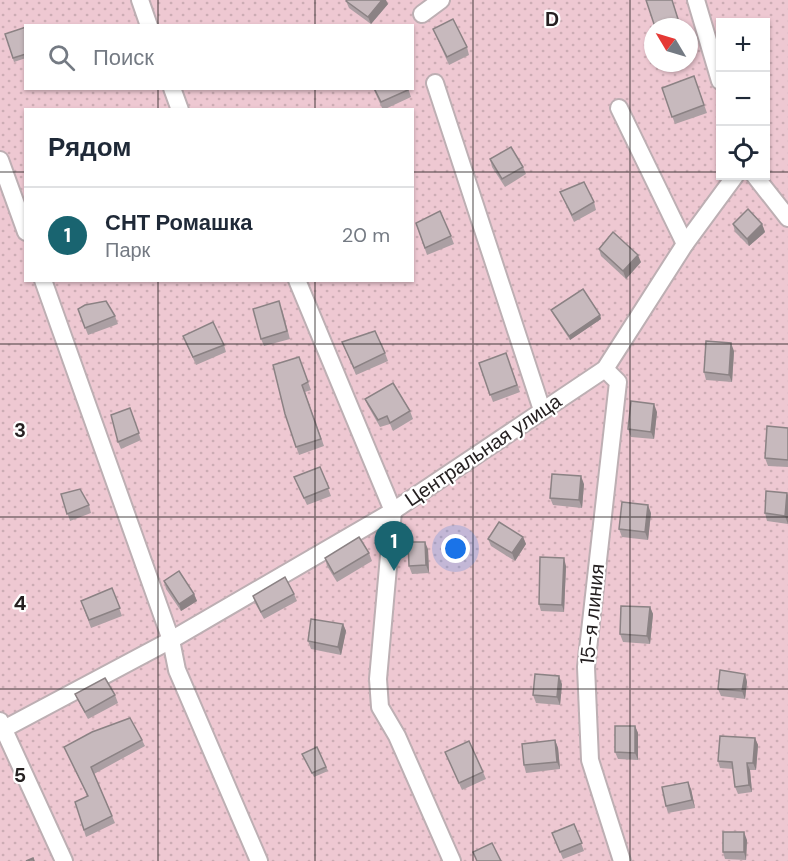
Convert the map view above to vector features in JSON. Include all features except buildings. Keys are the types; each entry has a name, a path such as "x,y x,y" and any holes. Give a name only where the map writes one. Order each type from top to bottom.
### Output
{"street":[{"path":"140,0 148,24"},
{"path":"422,14 441,0"},
{"path":"696,0 717,72"},
{"path":"435,83 542,410"},
{"path":"173,90 179,108"},
{"path":"619,108 685,244"},
{"path":"0,160 24,226"},
{"name":"Центральная улица","path":"1,727 171,640 393,511 605,369 685,244 732,180"},
{"path":"758,180 788,219"},
{"path":"44,282 171,640 177,670 259,861"},
{"path":"298,282 393,511 378,680 380,707 397,736 453,861"},
{"name":"15-я линия","path":"605,369 618,382 586,667 590,760 622,861"},
{"path":"1,727 64,861"}],"shaded area":[{"path":"0,0 788,0 788,861 0,861"}],"place":[{"name":"СНТ Ромашка","path":"394,571"}]}
